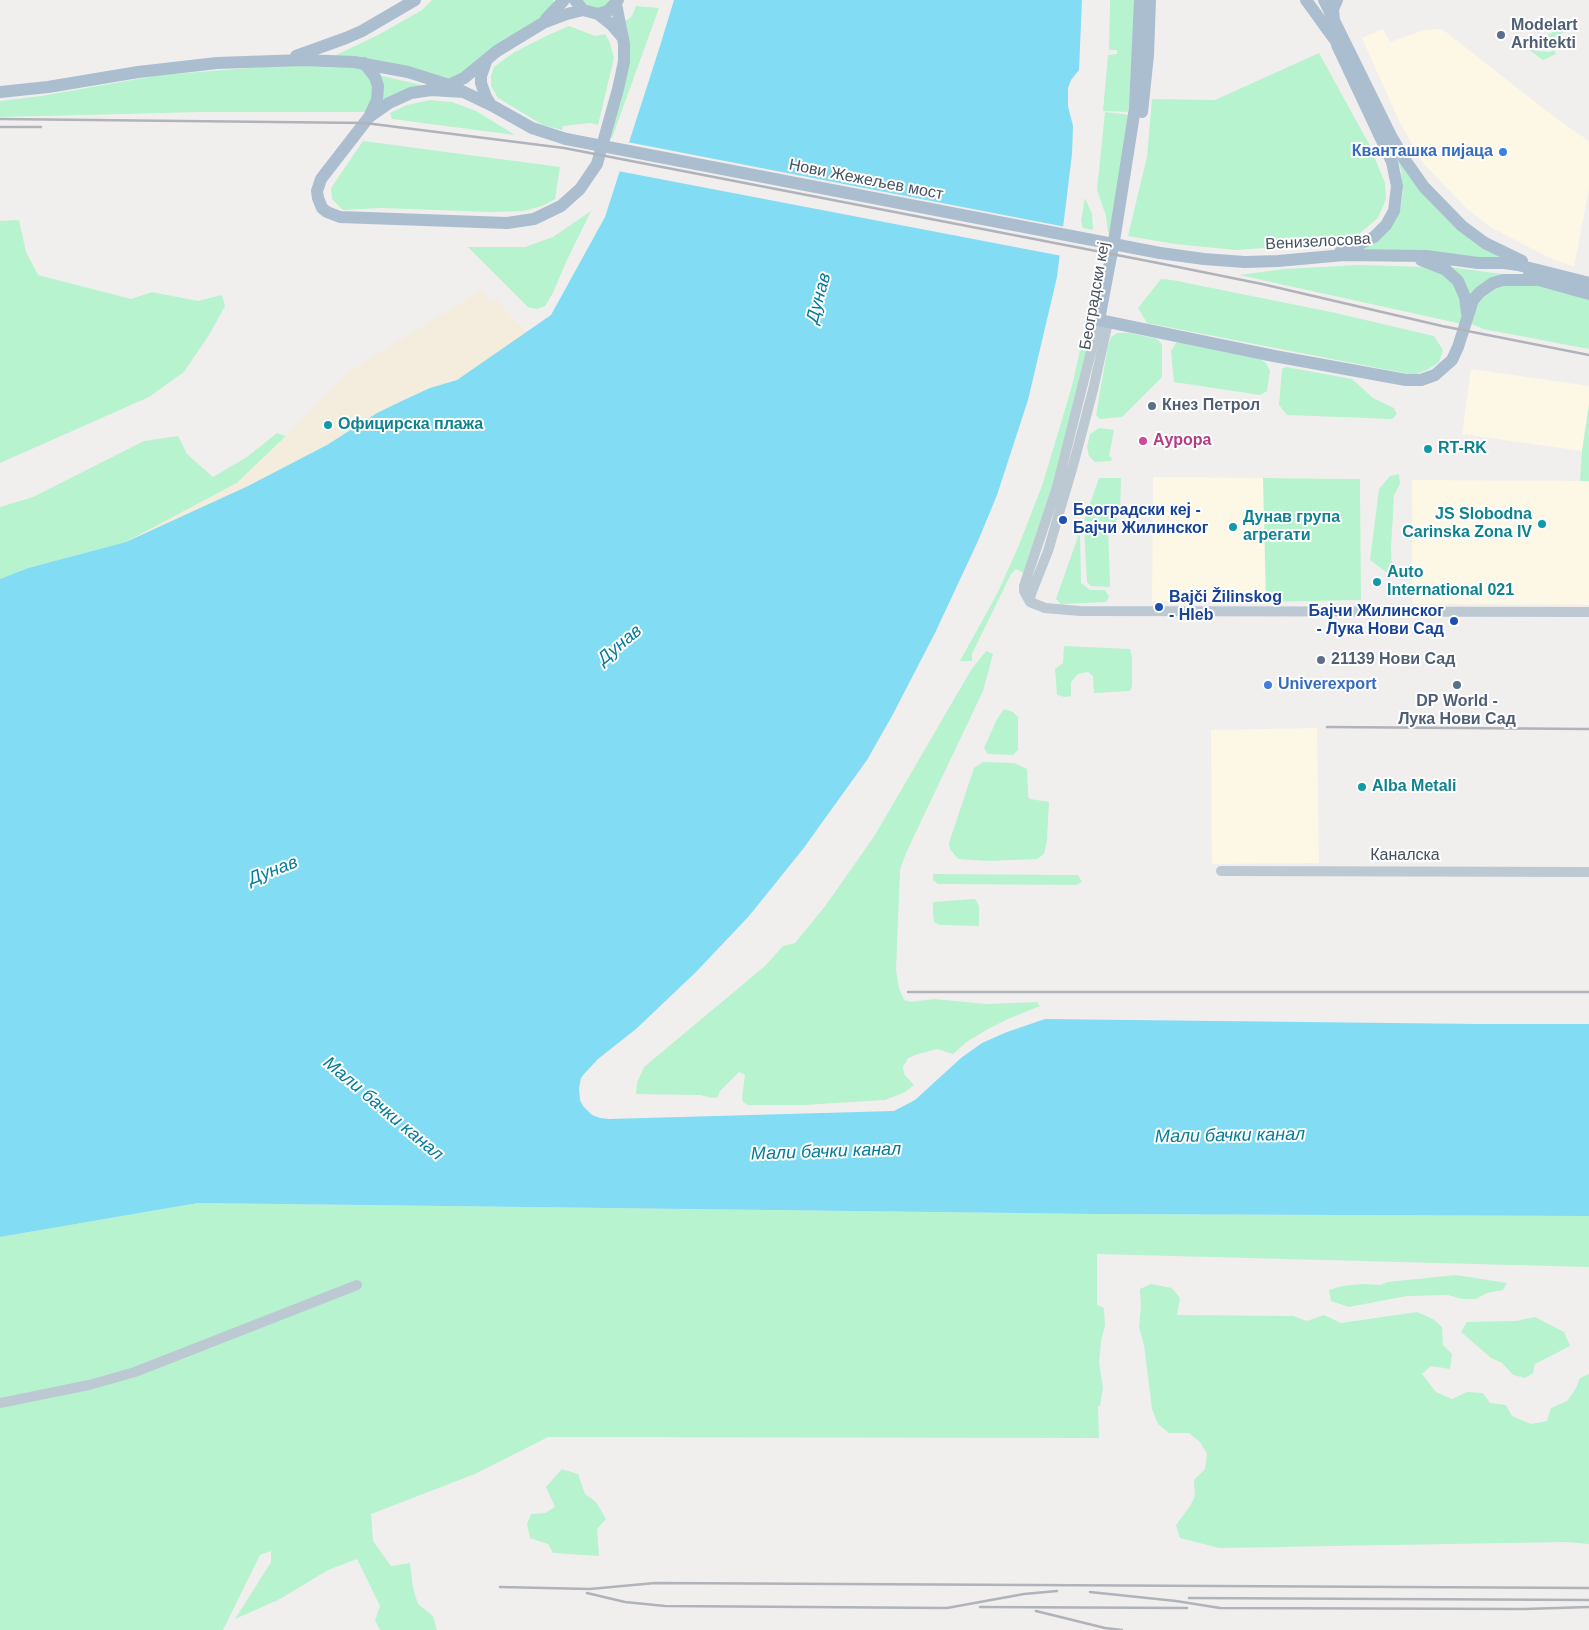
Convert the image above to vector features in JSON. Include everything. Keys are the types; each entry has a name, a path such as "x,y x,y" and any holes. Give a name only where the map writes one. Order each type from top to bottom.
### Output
{"main road":[{"path":"0,92 48,87 175,67 217,63 278,61 346,38 416,0"},
{"path":"449,85 464,78 488,57 542,22 564,0"},
{"path":"575,0 583,10"},
{"name":"Београдски кеј","path":"1103,321 1135,108 1140,0"},
{"name":"Београдски кеј","path":"1103,321 1145,94 1150,0"},
{"path":"1306,0 1334,40"},
{"path":"1315,0 1392,162 1397,186 1394,211 1386,225 1374,236 1352,248 1318,258"},
{"path":"1324,0 1391,136 1424,187 1462,226 1483,241 1548,272"},
{"path":"1334,22 1334,9 1337,0"},
{"path":"598,14 608,11 617,2"},
{"path":"364,64 375,77 378,86 377,100 368,117 321,179 317,191 322,208 340,218 507,223 534,219 549,213 572,197 588,178 596,164 624,62 623,38 617,2"},
{"path":"542,22 583,10 598,14 612,25 623,38"},
{"path":"488,57 482,71 481,83 491,105"},
{"name":"Нови Жежељев мост","path":"278,61 321,60 364,64 408,72 449,85 491,105 532,128 566,139 1160,253"},
{"path":"368,117 388,102 411,93 431,90 464,92"},
{"name":"Венизелосова","path":"1160,253 1232,261 1278,261 1344,255 1438,257 1478,263 1589,294"},
{"path":"1410,256 1446,270 1458,281 1465,297 1467,316"},
{"name":"Венизелосова","path":"1478,263 1504,263 1589,283"},
{"path":"1103,321 1274,356 1414,380 1435,375 1452,360 1467,316 1480,292 1493,283 1504,280 1536,280"}],"street":[{"name":"Београдски кеј","path":"1103,321 1029,588 1024,591 1030,602 1037,606 1056,610 1080,611 1589,612"},
{"name":"Каналска","path":"1221,871 1589,872"},
{"path":"0,1403 90,1385 135,1372 357,1285"}],"shaded area":[{"name":"Кванташка пијаца","path":"1383,29 1390,42 1424,30 1442,29 1557,119 1589,141 1589,189 1574,267 1548,257 1490,227 1466,208 1423,163 1399,121 1362,38"},
{"path":"1471,369 1589,386 1589,404 1582,451 1462,434"},
{"path":"1153,477 1360,479 1361,600 1266,602 1152,601"},
{"path":"1412,480 1589,481 1589,605 1412,604"},
{"path":"1317,728 1319,863 1212,864 1211,730"}],"green space":[{"path":"432,0 553,0 555,7 449,83 330,58 378,35 422,10"},
{"path":"582,0 612,0 603,7 598,8 587,5"},
{"path":"1110,0 1136,0 1133,86 1128,112 1103,111 1108,55 1117,54 1117,50 1109,50"},
{"path":"636,6 659,8 612,138 605,137 624,22 632,16"},
{"path":"1572,23 1574,27 1555,37 1548,37 1547,35"},
{"path":"569,26 595,36 605,34 610,43 614,58 598,125 590,123 563,126 562,130 543,125 498,98 491,86 491,76 494,67 513,53"},
{"path":"1531,48 1535,51 1550,52 1554,50 1556,54 1543,60 1528,49"},
{"path":"1319,53 1369,144 1385,183 1386,199 1378,218 1360,233 1319,244 1236,250 1175,244 1128,236 1147,157 1152,99 1215,100"},
{"path":"335,65 361,69 368,74 375,93 365,112 203,112 0,117 0,101 41,96 160,75 275,66"},
{"path":"378,75 426,86 383,103"},
{"path":"430,100 452,102 476,111 515,135 392,119 390,113 407,105"},
{"path":"1105,112 1130,115 1113,233 1108,232 1106,216 1097,190"},
{"path":"363,141 560,167 555,199 542,206 523,211 490,212 382,208 343,210 332,199 331,188"},
{"path":"1391,144 1423,190 1508,260 1360,251 1396,220 1401,206 1403,191 1401,170"},
{"path":"1085,198 1092,214 1093,230 1083,228 1081,221"},
{"path":"591,211 553,293 545,306 537,309 528,307 468,247 525,247 553,237"},
{"path":"19,220 26,252 38,275 131,299 152,292 198,301 222,295 225,306 209,335 184,372 149,397 0,463 0,221"},
{"path":"1360,265 1427,267 1448,275 1462,296 1462,324 1239,275 1284,269"},
{"path":"1449,267 1502,274 1470,296"},
{"path":"1161,279 1331,312 1434,336 1443,350 1439,362 1427,370 1414,375 1147,323 1138,308"},
{"path":"1501,284 1533,284 1589,300 1589,349 1483,329 1470,323 1473,310 1484,291"},
{"path":"1117,333 1130,333 1157,339 1162,344 1162,377 1122,417 1100,419 1096,415 1108,346 1111,337"},
{"path":"1082,341 1086,350 1086,357 1051,492 1024,573 1016,569 1011,574 972,654 972,661 960,661 998,592 1043,483 1072,386"},
{"path":"1177,342 1260,359 1266,363 1270,371 1267,391 1260,395 1174,382 1171,351"},
{"path":"1286,367 1352,379 1373,398 1394,408 1397,414 1392,419 1287,415 1279,405 1282,369"},
{"path":"1589,404 1589,481 1580,481 1582,451"},
{"path":"1099,428 1114,430 1109,456 1112,458 1111,461 1095,462 1089,456 1087,447 1090,434"},
{"path":"277,433 286,436 237,483 126,542 28,568 0,579 0,507 33,497 144,441 178,436 187,454 213,477 247,457"},
{"path":"1399,474 1400,484 1394,495 1391,548 1392,572 1390,575 1370,560 1379,489 1390,476"},
{"path":"1099,478 1121,478 1120,515 1117,516 1116,522 1084,521"},
{"path":"1263,478 1360,479 1361,600 1266,602"},
{"path":"1108,524 1110,587 1091,586 1087,582 1084,528"},
{"path":"1080,531 1081,583 1090,590 1105,590 1109,597 1106,602 1061,604 1056,599"},
{"path":"1064,646 1130,649 1132,657 1132,686 1130,691 1094,693 1093,676 1088,672 1078,674 1071,682 1071,696 1057,695 1055,669 1063,663"},
{"path":"986,651 993,654 983,691 906,853 900,870 896,970 899,988 904,1000 911,1002 934,999 986,1004 1037,1002 1040,1006 988,1029 968,1041 953,1054 937,1049 908,1058 903,1067 904,1074 914,1085 905,1092 885,1100 804,1105 748,1105 743,1102 742,1097 745,1075 739,1072 720,1091 718,1097 636,1094 637,1083 644,1067 765,966 783,946 795,943 826,905 875,835 971,670"},
{"path":"1004,709 1013,712 1018,717 1018,750 1013,755 988,754 984,748 997,719"},
{"path":"983,762 1014,763 1027,769 1028,796 1030,799 1049,802 1047,840 1044,854 1037,859 989,861 958,859 950,849 949,843 974,768"},
{"path":"933,874 1078,875 1082,882 1076,885 938,884 933,880"},
{"path":"975,899 979,906 979,926 940,925 934,922 933,902"},
{"path":"198,1203 1096,1214 1589,1216 1589,1267 1097,1254 1097,1305 1104,1308 1105,1325 1099,1363 1103,1387 1100,1406 1098,1406 1099,1438 548,1437 475,1474 371,1514 373,1541 391,1566 410,1563 413,1588 418,1604 433,1616 437,1630 380,1630 375,1620 380,1606 357,1559 328,1570 280,1599 235,1619 271,1562 271,1551 260,1555 223,1630 0,1630 0,1237"},
{"path":"1456,1275 1507,1283 1503,1290 1487,1293 1476,1299 1462,1299 1448,1295 1407,1296 1349,1307 1331,1301 1329,1290 1342,1286 1380,1285 1388,1282"},
{"path":"1151,1284 1172,1288 1180,1298 1177,1315 1293,1316 1307,1321 1324,1315 1341,1323 1417,1312 1433,1319 1442,1327 1443,1345 1452,1354 1450,1369 1431,1366 1422,1374 1436,1392 1452,1399 1467,1392 1483,1393 1490,1403 1506,1405 1512,1416 1531,1424 1547,1421 1551,1408 1567,1401 1580,1378 1589,1374 1589,1544 1565,1542 1219,1548 1180,1538 1176,1525 1195,1496 1194,1480 1205,1469 1207,1454 1200,1442 1189,1433 1169,1433 1158,1424 1152,1409 1144,1345 1139,1327 1140,1289"},
{"path":"1535,1317 1564,1332 1570,1346 1535,1364 1533,1373 1525,1378 1513,1375 1502,1363 1491,1358 1461,1332 1467,1322 1516,1321"},
{"path":"562,1469 578,1474 585,1494 596,1502 606,1519 597,1529 599,1556 553,1553 548,1544 530,1538 527,1524 531,1514 545,1513 555,1507 546,1487"}],"sand":[{"name":"Официрска плажа","path":"481,290 490,302 496,299 527,333 457,380 430,388 377,413 327,445 248,486 126,542 237,483 347,373"}],"water":[{"path":"674,0 1082,0 1079,70 1071,80 1068,88 1068,106 1073,126 1072,154 1057,277 1028,400 997,495 978,541 935,633 867,760 803,849 749,916 696,972 636,1029 598,1059 584,1074 579,1088 580,1100 583,1106 592,1115 609,1119 894,1111 915,1100 961,1058 982,1043 1045,1019 1589,1024 1589,1216 1096,1214 198,1203 0,1237 0,579 28,568 126,542 248,486 327,445 377,413 430,388 457,380 551,315 605,217"}],"pier":[{"path":"627,142 1066,227 1062,256 618,171"}],"railway":[{"path":"0,119 365,123 564,148 1262,284 1442,326 1589,355"},
{"path":"0,127 41,127"},
{"path":"1327,727 1589,729"},
{"path":"908,992 1589,992"},
{"path":"500,1587 590,1589 655,1583 1589,1588"},
{"path":"587,1593 625,1602 665,1606 947,1608 1024,1594 1057,1591"},
{"path":"1090,1592 1176,1601 1220,1608 1524,1609 1589,1607"},
{"path":"1189,1598 1589,1600"},
{"path":"980,1607 1187,1608"},
{"path":"1036,1611 1105,1628 1122,1630"}],"place":[{"name":"Modelart Arhitekti","path":"1501,35"},
{"name":"Кванташка пијаца","path":"1503,152"},
{"name":"Кнез Петрол","path":"1152,406"},
{"name":"Официрска плажа","path":"328,425"},
{"name":"Аурора","path":"1143,441"},
{"name":"RT-RK","path":"1428,449"},
{"name":"Београдски кеј - Бајчи Жилинског","path":"1063,520"},
{"name":"JS Slobodna Carinska Zona IV","path":"1542,524"},
{"name":"Дунав група агрегати","path":"1233,527"},
{"name":"Auto International 021","path":"1377,582"},
{"name":"Bajči Žilinskog - Hleb","path":"1159,607"},
{"name":"Бајчи Жилинског - Лука Нови Сад","path":"1454,621"},
{"name":"21139 Нови Сад","path":"1321,660"},
{"name":"Univerexport","path":"1268,685"},
{"name":"DP World - Лука Нови Сад","path":"1457,685"},
{"name":"Alba Metali","path":"1362,787"}],"water label":[{"name":"Дунав","path":"819,298"},
{"name":"Дунав","path":"620,645"},
{"name":"Дунав","path":"273,871"},
{"name":"Мали бачки канал","path":"383,1109"},
{"name":"Мали бачки канал","path":"1230,1136"},
{"name":"Мали бачки канал","path":"826,1152"}]}
